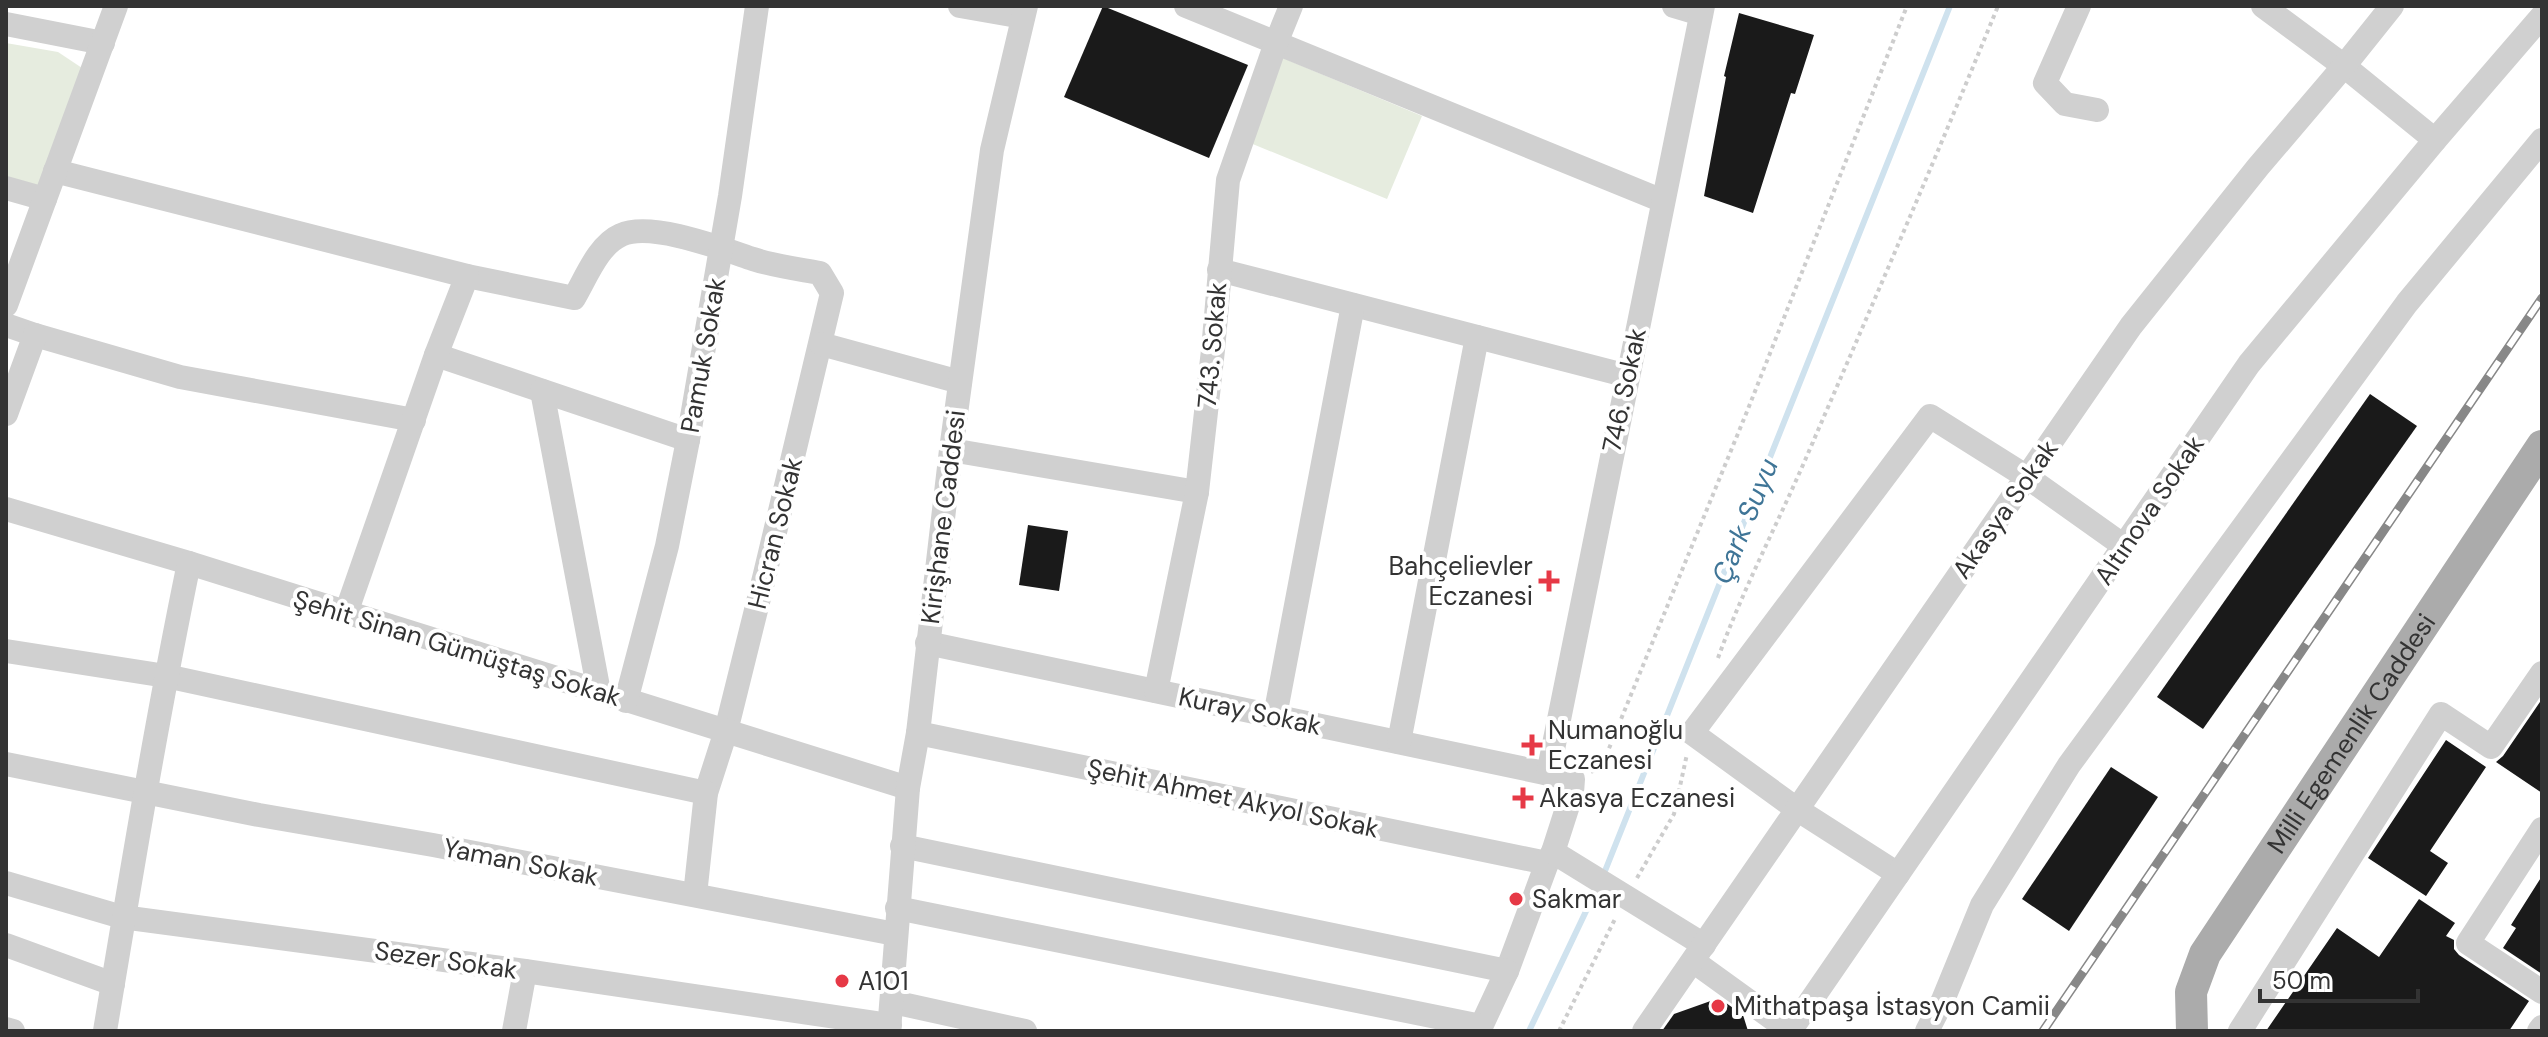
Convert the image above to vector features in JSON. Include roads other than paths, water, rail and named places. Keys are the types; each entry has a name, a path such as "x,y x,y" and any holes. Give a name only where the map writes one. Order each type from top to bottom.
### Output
{"main road":[{"name":"Milli Egemenlik Caddesi","path":"2192,1031 2191,992 2205,954 2542,446"},
{"name":"Milli Egemenlik Caddesi","path":"2199,1031 2206,1001 2222,965 2542,486"}],"street":[{"path":"6,305 116,6"},
{"name":"Pamuk Sokak","path":"626,701 667,546 688,440 722,247 757,6"},
{"path":"960,6 1024,11"},
{"path":"1186,6 1663,201"},
{"name":"743. Sokak","path":"1156,691 1197,492 1228,180 1291,6"},
{"path":"1674,6 1702,10"},
{"path":"2079,6 2045,83 2065,104 2097,110"},
{"path":"2263,6 2344,66 2435,140"},
{"name":"Akasya Sokak","path":"1644,1031 2131,326 2392,6"},
{"name":"746. Sokak","path":"1548,774 1702,10"},
{"name":"Kirişhane Caddesi","path":"891,1020 908,788 918,733 951,450 992,150 1024,11"},
{"name":"Altınova Sokak","path":"1790,1031 2249,364 2542,16"},
{"path":"6,24 103,43"},
{"path":"1927,1031 1982,905 2069,765 2407,303 2542,140"},
{"path":"55,171 467,276 436,355 346,613"},
{"path":"6,188 45,199"},
{"name":"Hicran Sokak","path":"467,276 574,298 602,251 622,234 652,231 722,247 755,260 820,273 832,293 726,731 706,793 695,895"},
{"path":"1219,270 1628,376"},
{"path":"1275,716 1353,305"},
{"path":"6,325 180,377 414,420"},
{"path":"6,414 35,335"},
{"path":"1399,742 1477,337"},
{"path":"821,344 960,382"},
{"path":"436,355 688,440"},
{"path":"542,391 599,692"},
{"path":"1898,874 1798,810 1692,733 1930,416 2027,477 2124,546"},
{"path":"951,450 1197,492"},
{"name":"Şehit Sinan Gümüştaş Sokak","path":"6,509 189,563 908,788"},
{"path":"105,1031 122,917 189,563"},
{"name":"Kuray Sokak","path":"927,643 1573,779 1556,858"},
{"path":"6,651 166,676 706,793"},
{"path":"2240,1031 2441,714 2491,747 2542,673"},
{"name":"Şehit Ahmet Akyol Sokak","path":"918,733 1556,858 1622,892 1790,1031"},
{"name":"Yaman Sokak","path":"6,764 259,815 433,845 895,934"},
{"path":"2542,829 2468,943 2542,992"},
{"path":"902,846 1507,971"},
{"path":"897,908 1480,1029 1556,858"},
{"name":"Sezer Sokak","path":"6,883 122,917 891,1020 1025,1031"},
{"path":"6,945 113,984"},
{"path":"514,1031 525,971"},
{"path":"6,1029 13,1031"}],"waterway":[{"name":"Çark Suyu","path":"1603,876 1950,6"},
{"name":"Çark Suyu","path":"1529,1031 1598,886"}],"railway":[{"path":"2043,1031 2542,298"}],"place":[{"name":"Bahçelievler Eczanesi","path":"1549,581"},
{"name":"Numanoğlu Eczanesi","path":"1532,745"},
{"name":"Akasya Eczanesi","path":"1523,798"},
{"name":"Sakmar","path":"1516,899"},
{"name":"A101","path":"842,981"},
{"name":"Mithatpaşa İstasyon Camii","path":"1718,1006"}]}
